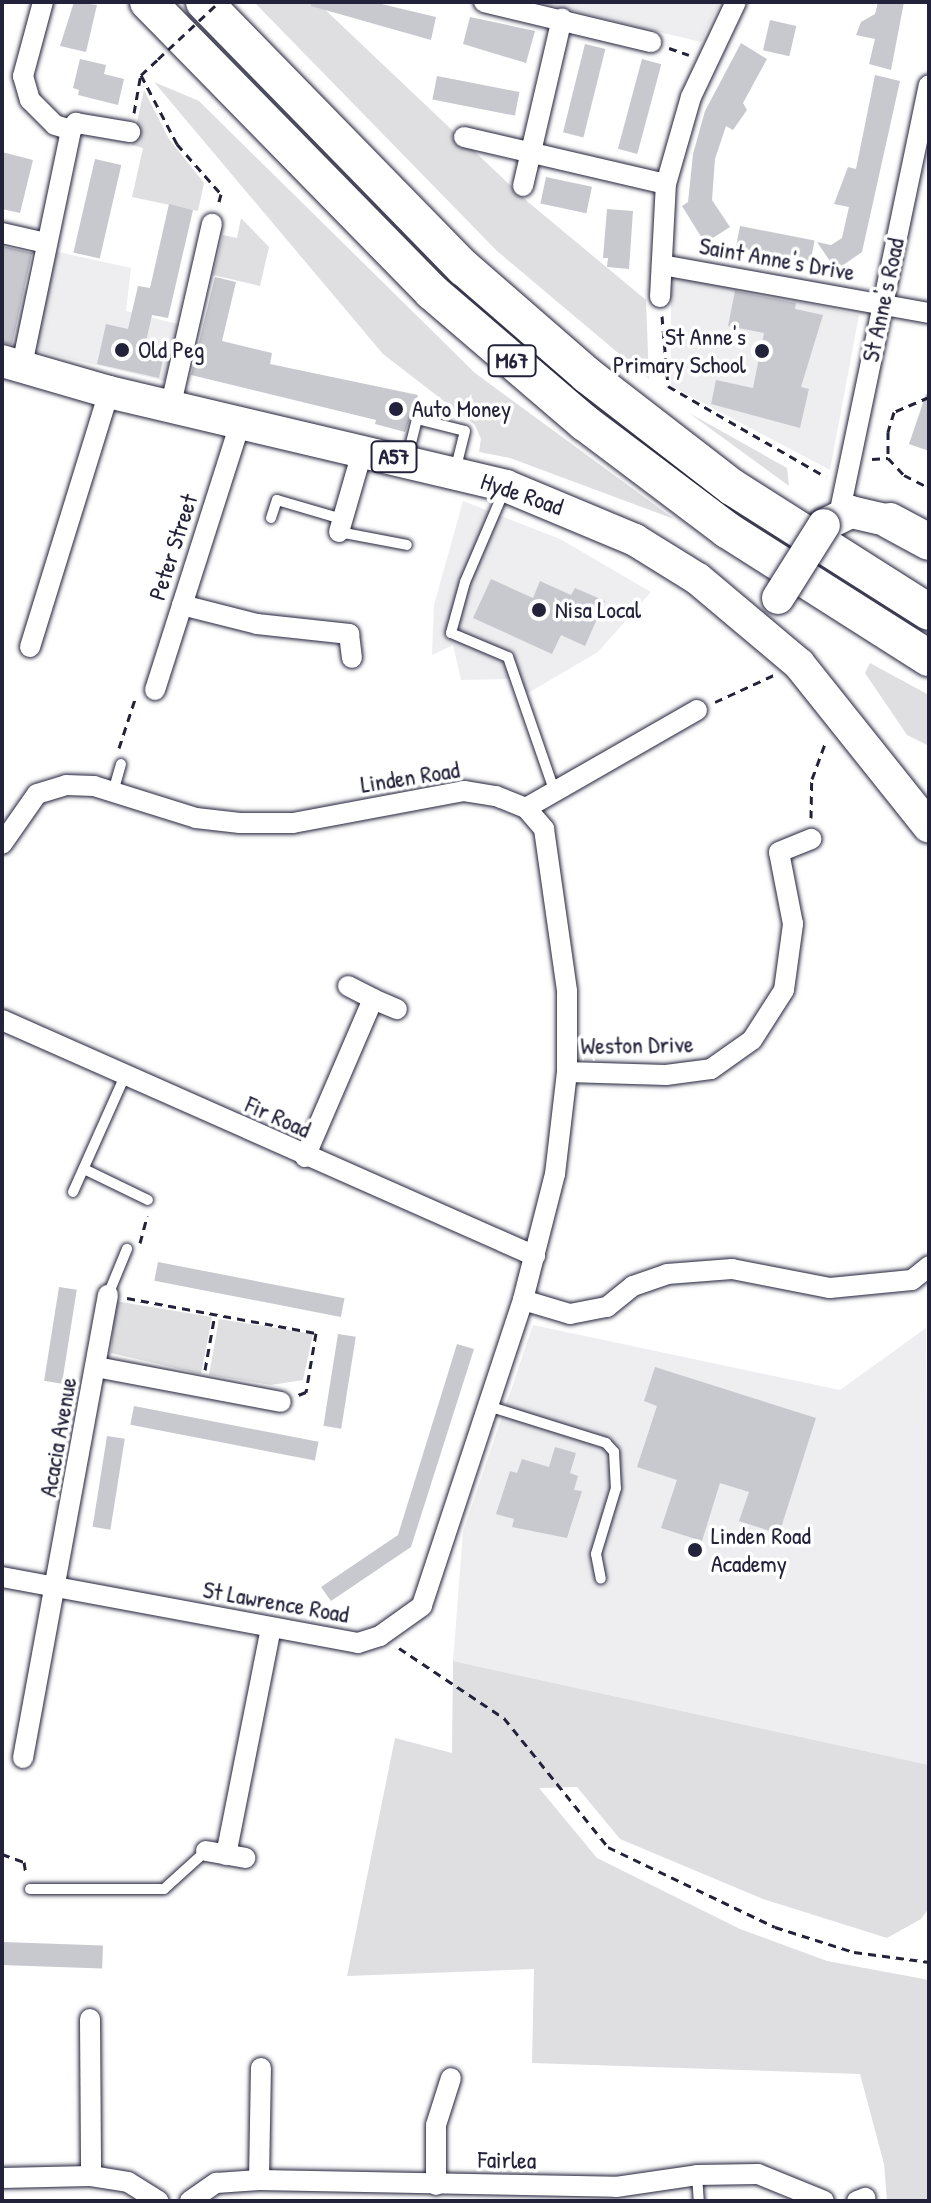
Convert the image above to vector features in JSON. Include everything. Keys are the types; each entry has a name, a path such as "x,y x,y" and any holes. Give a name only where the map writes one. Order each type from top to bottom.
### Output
{"highway":[{"name":"M67","path":"148,2 432,292 585,423 727,530 929,658"},
{"name":"M67","path":"204,2 464,268 587,375 732,487 929,612"},
{"path":"890,521 929,542"}],"main road":[{"name":"Hyde Road","path":"12,363 109,392 241,420 506,486 635,540 698,579 756,624 799,664 929,827"},
{"path":"831,520 863,512 890,521"},
{"name":"St Anne's Road","path":"756,624 778,598 831,520"}],"street":[{"path":"43,2 23,76 30,100 55,125 71,130"},
{"path":"484,2 572,14 651,42"},
{"path":"660,297 666,184 691,97 736,2"},
{"path":"523,186 572,14"},
{"name":"St Anne's Road","path":"831,520 924,132 929,85"},
{"path":"12,363 46,243 71,130 76,123 130,132"},
{"path":"464,137 666,184"},
{"path":"171,404 212,224"},
{"path":"2,233 46,243"},
{"name":"Saint Anne's Drive","path":"662,265 929,313"},
{"path":"30,647 109,392"},
{"name":"Peter Street","path":"155,690 241,420"},
{"path":"340,525 363,449"},
{"path":"182,605 257,624 349,634 352,658"},
{"path":"697,710 526,808 544,829 554,887 567,991 567,1072 555,1174 520,1308 570,1314 607,1307 633,1286 667,1274 732,1269 830,1288 912,1280 929,1266"},
{"name":"Linden Road","path":"2,844 37,794 66,785 113,793 196,818 240,823 293,823 464,791 526,808"},
{"name":"Weston Drive","path":"567,1072 666,1075 711,1069 752,1040 784,990 793,924 779,852 811,839"},
{"path":"348,986 397,1009"},
{"path":"305,1157 373,999"},
{"name":"Fir Road","path":"2,1020 305,1157 535,1256"},
{"name":"Acacia Avenue","path":"23,1758 58,1587 108,1295"},
{"name":"St Lawrence Road","path":"2,1577 358,1643 380,1636 422,1606 520,1308"},
{"path":"96,1367 281,1402"},
{"path":"225,1855 271,1628"},
{"path":"90,2019 91,2176"},
{"path":"259,2180 261,2068"},
{"path":"436,2185 436,2125 451,2078"},
{"name":"Fairlea","path":"190,2201 216,2183 259,2180 616,2187 697,2175 758,2174 824,2201"},
{"path":"2,2178 91,2176 128,2182 159,2201"}],"lane":[{"path":"407,461 417,419 465,431 455,473"},
{"path":"506,486 465,582 451,633 508,657 554,790"},
{"path":"271,518 277,500 340,525 407,545"},
{"path":"113,793 121,764"},
{"path":"73,1192 125,1076"},
{"path":"84,1169 148,1200"},
{"path":"108,1295 127,1249"},
{"path":"488,1406 606,1443 614,1452 616,1488 596,1554 601,1579"},
{"path":"30,1889 164,1889 225,1855"},
{"path":"697,2175 699,2201"}],"path":[{"path":"130,132 141,75 219,2"},
{"path":"651,42 708,62"},
{"path":"141,75 177,144 221,194 212,224"},
{"path":"660,297 668,386 826,477"},
{"path":"929,397 894,412 888,458 904,475 929,488"},
{"path":"697,710 799,664"},
{"path":"121,764 117,752 134,697 155,690"},
{"path":"811,839 812,779 838,711"},
{"path":"127,1249 140,1244 148,1200"},
{"path":"108,1295 316,1333 306,1392 281,1402"},
{"path":"202,1387 215,1314"},
{"path":"380,1636 504,1718 608,1847 775,1927 854,1952 929,1962"},
{"path":"2,1854 24,1862 30,1889"}],"shaded area":[{"path":"254,2 317,2 528,202 646,300 649,379 497,251"},
{"path":"536,2 720,2 701,42"},
{"path":"154,82 199,101 475,373 674,519 510,458 479,452 481,439 475,425 383,354"},
{"path":"144,90 169,139 204,183 198,211 132,197 143,148 132,145"},
{"path":"241,218 269,247 260,286 213,275 223,235 237,238"},
{"path":"36,247 131,268 126,311 181,325 169,382 2,343 2,282 27,289"},
{"name":"St Anne's Primary School","path":"671,273 859,315 830,470 671,386"},
{"path":"689,413 787,468 789,486"},
{"path":"463,501 560,539 651,592 598,652 528,693 511,679 461,680 453,645 432,655 434,605"},
{"path":"870,663 929,695 929,746 907,735 865,673"},
{"path":"115,1301 212,1317 201,1374 111,1353"},
{"path":"219,1319 313,1334 303,1380 271,1385 209,1375"},
{"name":"Linden Road Academy","path":"533,1325 840,1390 926,1328 929,1765 453,1661 463,1532"},
{"path":"453,1661 929,1765 929,1908 921,1919 887,1938 763,1899 620,1839 577,1787 539,1788 597,1858 740,1929 827,1961 929,1980 929,2201 887,2201 884,2164 860,2074 532,2063 534,1969 347,1976 395,1738 452,1753"}],"building":[{"path":"74,2 97,5 86,52 60,46"},
{"path":"311,2 373,2 436,17 431,40 311,6"},
{"path":"878,2 904,2 891,70 869,64 875,39 856,35 861,22 875,14"},
{"path":"470,17 535,31 526,63 463,44"},
{"path":"770,20 796,26 789,56 763,50"},
{"path":"741,43 767,59 743,103 747,110 733,130 726,126 715,159 712,200 730,227 705,243 682,206 688,202 693,154 705,111"},
{"path":"585,44 605,49 583,137 563,132"},
{"path":"80,59 106,65 104,74 124,79 118,105 78,95 79,90 73,88"},
{"path":"642,59 661,64 637,154 618,149"},
{"path":"875,75 900,81 862,252 836,270 817,242 831,245 842,238 849,207 834,204 848,167 856,169"},
{"path":"437,76 519,92 515,116 432,100"},
{"path":"2,152 33,160 20,213 2,209"},
{"path":"95,159 121,165 100,259 73,253"},
{"path":"546,177 592,187 586,213 540,203"},
{"path":"169,204 193,210 168,318 152,315 143,355 163,359 159,378 97,364 106,324 128,329 138,286 150,288"},
{"path":"607,209 633,211 629,269 607,267 608,258 603,258"},
{"path":"740,226 815,241 810,262 736,248"},
{"path":"2,246 32,253 12,344 2,343"},
{"path":"215,277 236,282 222,341 272,353 270,364 418,395 405,432 375,424 376,420 191,375"},
{"path":"735,291 796,303 795,309 823,315 801,387 809,389 800,428 711,404 716,380 753,388 764,333 728,326"},
{"path":"926,394 929,394 929,451 909,444"},
{"name":"Nisa Local","path":"491,579 533,598 540,581 571,595 575,588 605,601 585,646 561,635 552,654 473,618"},
{"path":"158,1262 345,1298 341,1317 154,1281"},
{"path":"59,1287 77,1290 62,1384 44,1381"},
{"path":"338,1334 356,1337 341,1429 323,1426"},
{"path":"457,1344 474,1349 411,1547 331,1601 321,1587 398,1535"},
{"path":"655,1367 816,1418 779,1534 739,1521 749,1492 720,1483 702,1541 661,1528 677,1480 637,1467 657,1406 644,1401"},
{"path":"134,1406 319,1442 315,1461 130,1425"},
{"path":"107,1436 125,1439 110,1530 93,1527"},
{"path":"555,1447 576,1453 570,1473 578,1476 574,1490 582,1491 567,1538 512,1527 514,1519 496,1514 510,1471 517,1473 522,1459 549,1467"},
{"path":"2,1942 103,1946 102,1969 2,1965"}],"place":[{"name":"Old Peg","path":"122,350"},
{"name":"St Anne's Primary School","path":"762,351"},
{"name":"Auto Money","path":"396,409"},
{"name":"Nisa Local","path":"539,610"},
{"name":"Linden Road Academy","path":"695,1550"}]}
